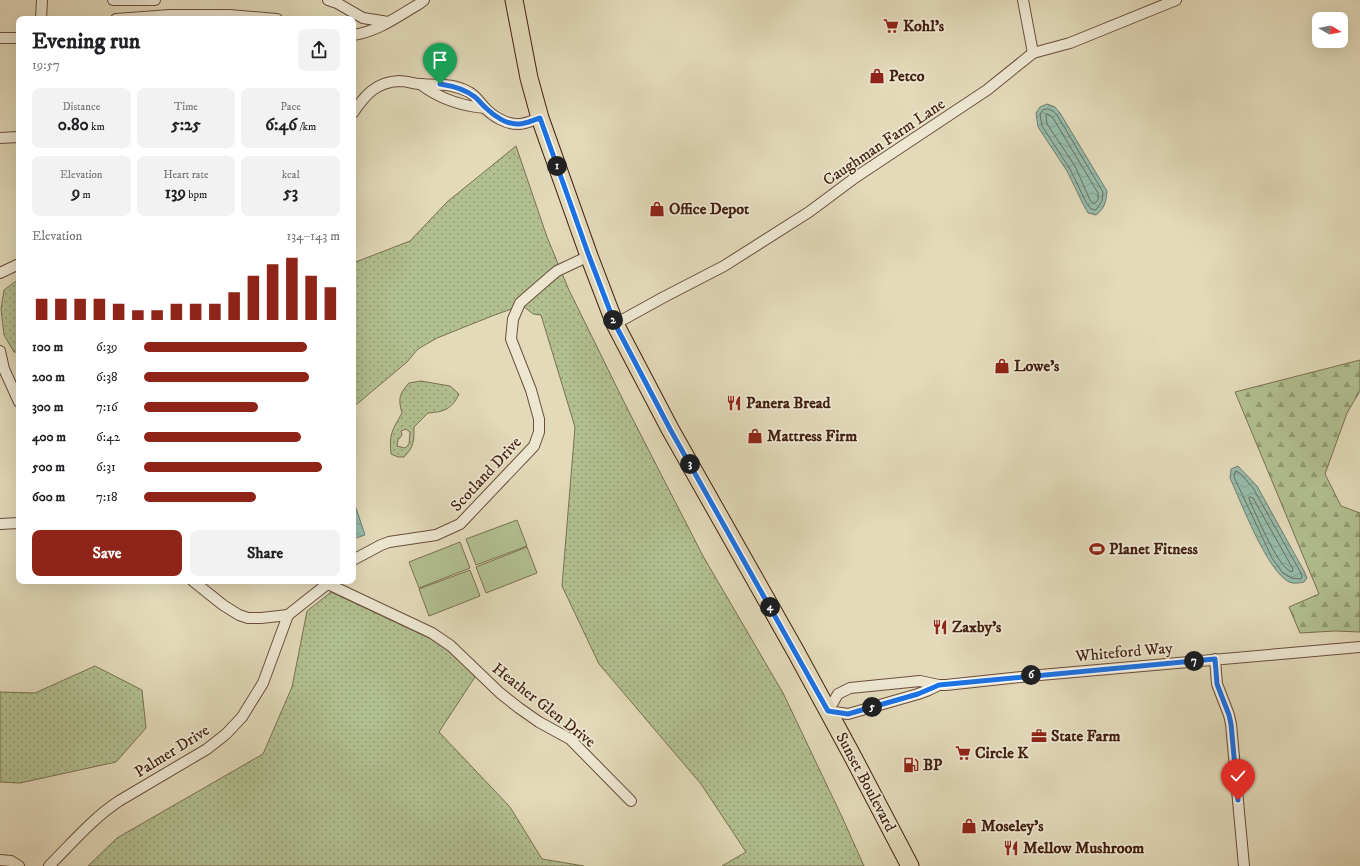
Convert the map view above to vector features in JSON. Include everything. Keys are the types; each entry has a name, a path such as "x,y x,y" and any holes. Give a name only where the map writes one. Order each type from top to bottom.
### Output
{"main road":[{"name":"Sunset Boulevard","path":"514,0 529,78 540,118 615,324 670,429 828,711 910,866"}],"street":[{"path":"41,16 42,0"},
{"path":"113,0 155,0 154,16 241,16"},
{"path":"328,0 338,3 363,18 388,22"},
{"path":"356,35 364,34 376,29 424,0"},
{"path":"1023,0 1033,53"},
{"name":"Caughman Farm Lane","path":"615,324 724,266 809,212 856,177 987,90 1033,53 1070,43 1176,0"},
{"path":"0,38 16,38"},
{"path":"356,108 374,88 382,84 399,82 440,84 458,88 476,97 485,108 505,122 518,124 540,118"},
{"path":"420,84 430,92 448,101 468,107 485,108"},
{"path":"0,138 16,137"},
{"name":"Scotland Drive","path":"356,558 381,545 390,542 436,534 460,524 534,446 539,432 539,419 531,390 511,339 513,319 520,303 557,271 589,256"},
{"path":"0,273 16,265"},
{"path":"0,351 6,376 16,396"},
{"path":"0,524 16,523"},
{"path":"197,584 223,605 239,615 248,618 288,615 327,584"},
{"name":"Heather Glen Drive","path":"333,584 432,634 451,646 500,693 519,708 539,722 570,739 631,801"},
{"name":"Palmer Drive","path":"49,866 87,826 108,808 207,749 226,734 238,721 254,699 263,683 288,615"},
{"name":"Whiteford Way","path":"939,685 918,694 848,714 828,711 838,694 850,688 920,681 939,685 1360,646"},
{"path":"1215,659 1217,684 1231,724 1244,866"},
{"path":"0,860 11,861 19,866"}],"green space":[{"path":"516,146 547,237 568,288 626,406 703,556 783,693 864,866 722,866 746,852 701,784 599,664 562,586 575,427 541,315 533,314 522,305 437,338 418,349 407,362 356,404 356,262 410,241 447,202"},
{"path":"16,281 16,352 14,352 4,335 1,309 4,290"},
{"path":"1360,360 1360,391 1347,413 1325,474 1341,506 1360,513 1360,632 1335,631 1300,633 1289,607 1319,594 1235,392"},
{"path":"421,381 450,386 459,394 447,409 439,412 428,413 414,427 412,447 404,457 398,457 391,454 390,441 394,428 402,413 400,397 403,390 409,383","holes":["406,429 410,432 409,444 405,448 397,446 398,440 402,435 401,431"]},
{"path":"517,520 527,546 476,565 466,539"},
{"path":"460,542 470,568 419,588 409,562"},
{"path":"527,547 537,573 486,593 476,567"},
{"path":"470,570 480,596 429,616 419,589"},
{"path":"331,592 431,639 449,651 475,677 439,732 510,807 542,859 584,866 88,866 117,838 263,754 292,687 307,611"},
{"path":"95,666 142,690 146,728 116,762 20,783 0,782 0,692 35,693"}],"water":[{"path":"1047,104 1055,107 1060,113 1107,191 1104,204 1096,215 1088,213 1067,171 1038,127 1036,113 1040,107"},
{"path":"1238,466 1257,486 1304,571 1307,578 1304,582 1289,582 1272,564 1264,551 1255,535 1230,478 1231,469"},
{"path":"356,508 365,535 356,538"}],"place":[{"name":"Kohl's","path":"891,26"},
{"name":"Petco","path":"877,76"},
{"name":"Office Depot","path":"657,209"},
{"name":"Lowe's","path":"1002,366"},
{"name":"Panera Bread","path":"734,403"},
{"name":"Mattress Firm","path":"755,436"},
{"name":"Planet Fitness","path":"1097,549"},
{"name":"Zaxby's","path":"940,627"},
{"name":"State Farm","path":"1039,736"},
{"name":"Circle K","path":"963,753"},
{"name":"BP","path":"911,765"},
{"name":"Moseley's","path":"969,826"},
{"name":"Mellow Mushroom","path":"1011,848"}],"route":[{"path":"440,84 458,88 476,97 485,108 505,122 518,124 540,118 615,324 670,429 828,711 848,714 918,694 939,685 1215,659 1217,684 1231,724 1238,800"}]}
